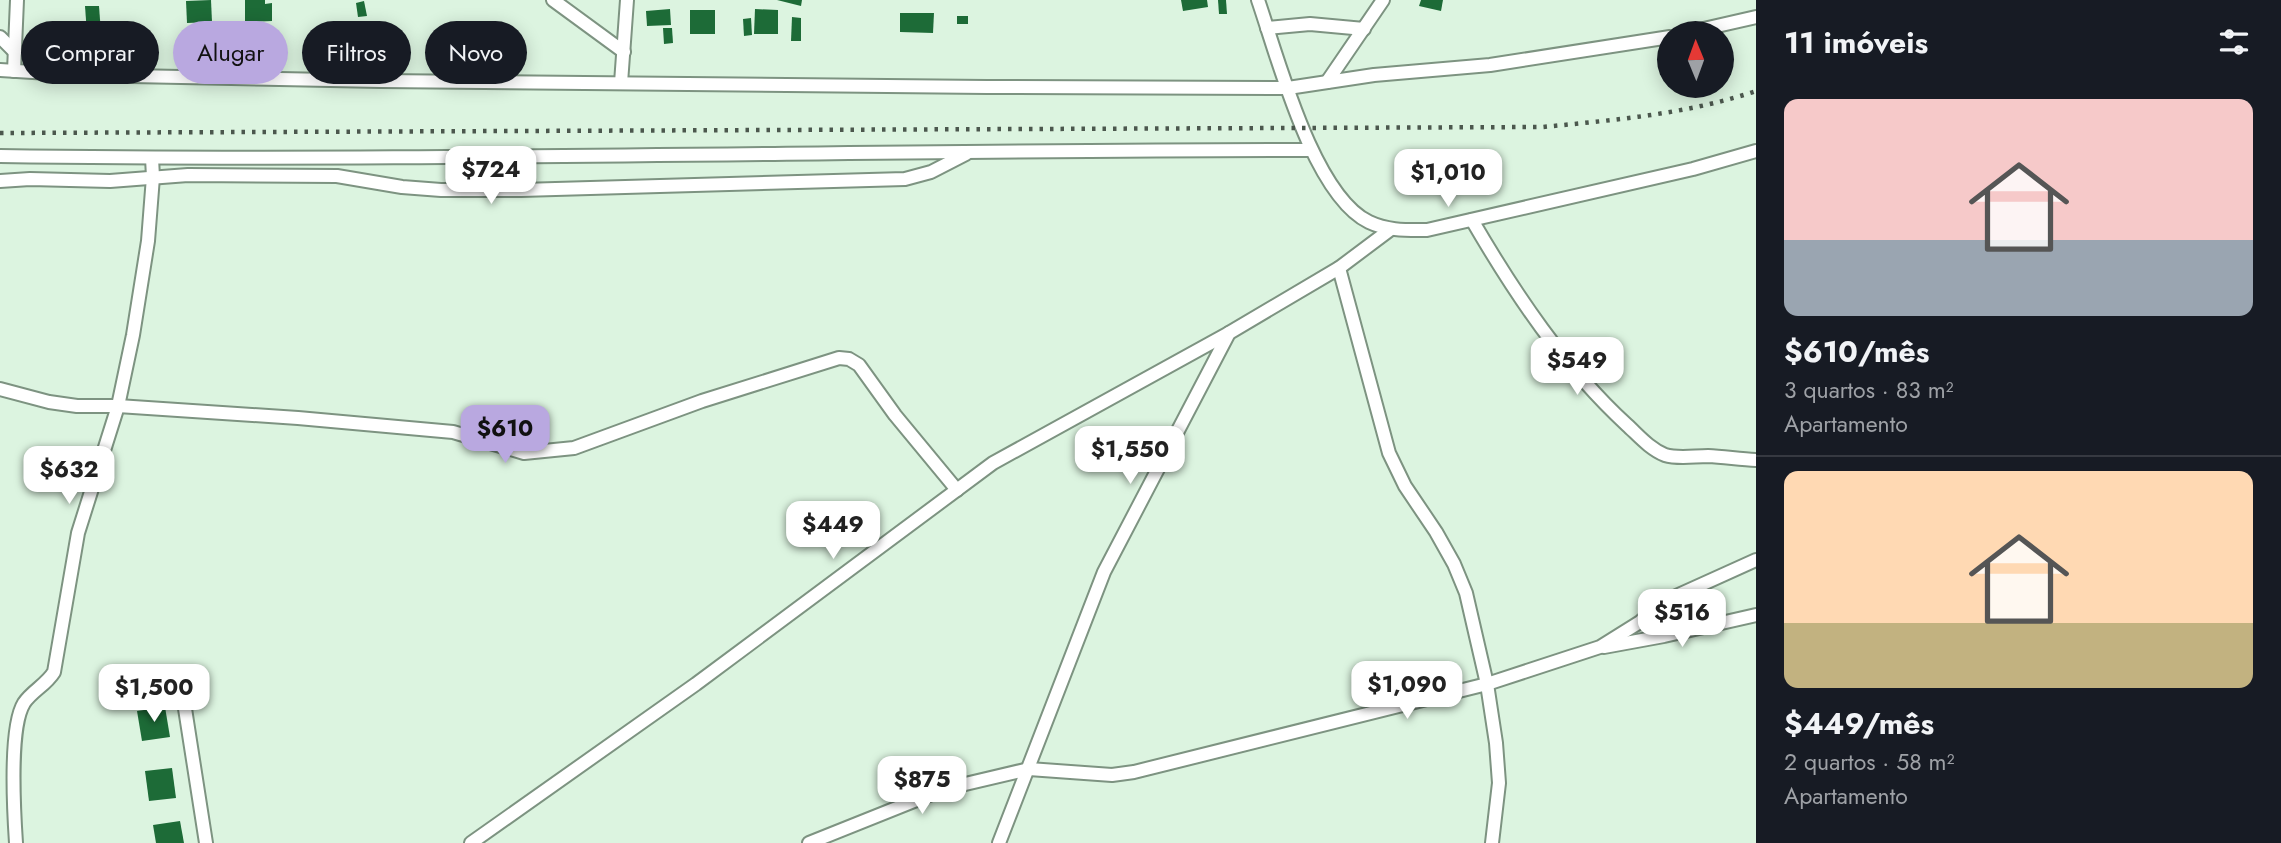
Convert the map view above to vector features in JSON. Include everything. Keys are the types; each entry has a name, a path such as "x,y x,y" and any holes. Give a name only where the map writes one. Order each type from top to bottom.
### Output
{"street":[{"path":"14,71 18,0"},
{"path":"553,0 624,52"},
{"path":"621,83 627,0"},
{"path":"1258,0 1311,150 1328,181 1345,202 1367,221 1391,229 1427,230 1693,169 1756,151"},
{"path":"1327,82 1383,0"},
{"path":"1734,22 1756,17"},
{"path":"1267,28 1310,24 1364,29"},
{"path":"0,37 15,52"},
{"path":"0,70 81,75 340,80 987,88 1288,88 1374,75 1490,65 1657,39"},
{"path":"0,156 152,158 1311,150"},
{"path":"0,181 110,181 188,175 337,176 402,187 441,190 767,184 905,179 932,172 969,152"},
{"path":"16,843 12,791 19,717 22,705 29,696 47,683 54,672 78,533 118,406 148,241 152,158"},
{"path":"1472,220 1512,287 1559,351 1610,409 1640,437 1657,451 1670,456 1756,460"},
{"path":"477,841 696,684 993,463 1229,333 1339,268 1391,229"},
{"path":"1339,268 1389,453 1405,485 1437,532 1466,593 1487,684 1499,783 1492,843"},
{"path":"999,843 1104,572 1229,333"},
{"path":"0,389 49,402 77,406 118,406 413,427 453,432 524,453 574,448 760,382 839,358 849,359 859,365 895,415 957,490"},
{"path":"1600,647 1640,622 1663,603 1756,560"},
{"path":"809,843 944,789 1029,769 1112,775 1134,772 1487,684 1600,647 1756,615"},
{"path":"181,683 206,843"}],"building":[{"path":"211,0 212,21 187,21 186,1"},
{"path":"245,0 265,0 265,4 272,3 272,21 245,21"},
{"path":"777,0 802,0 801,6"},
{"path":"1181,0 1207,0 1208,7 1183,11"},
{"path":"1218,0 1226,0 1227,14 1219,14"},
{"path":"1421,0 1443,0 1441,11 1419,6"},
{"path":"364,1 367,16 358,17 356,3"},
{"path":"85,6 99,6 100,21 86,21"},
{"path":"670,9 671,25 647,26 646,11"},
{"path":"755,9 778,10 778,34 754,34"},
{"path":"690,10 715,10 715,34 690,34"},
{"path":"900,13 934,13 933,33 900,32"},
{"path":"957,16 968,16 968,24 957,24"},
{"path":"792,17 801,18 801,41 791,41"},
{"path":"751,18 752,35 744,36 743,19"},
{"path":"663,28 672,28 673,43 664,44"},
{"path":"165,707 170,737 142,741 137,711"},
{"path":"172,768 176,798 149,801 145,771"},
{"path":"180,821 184,843 156,843 153,825"}],"railway":[{"path":"0,133 1543,127 1677,111 1756,91"}]}
